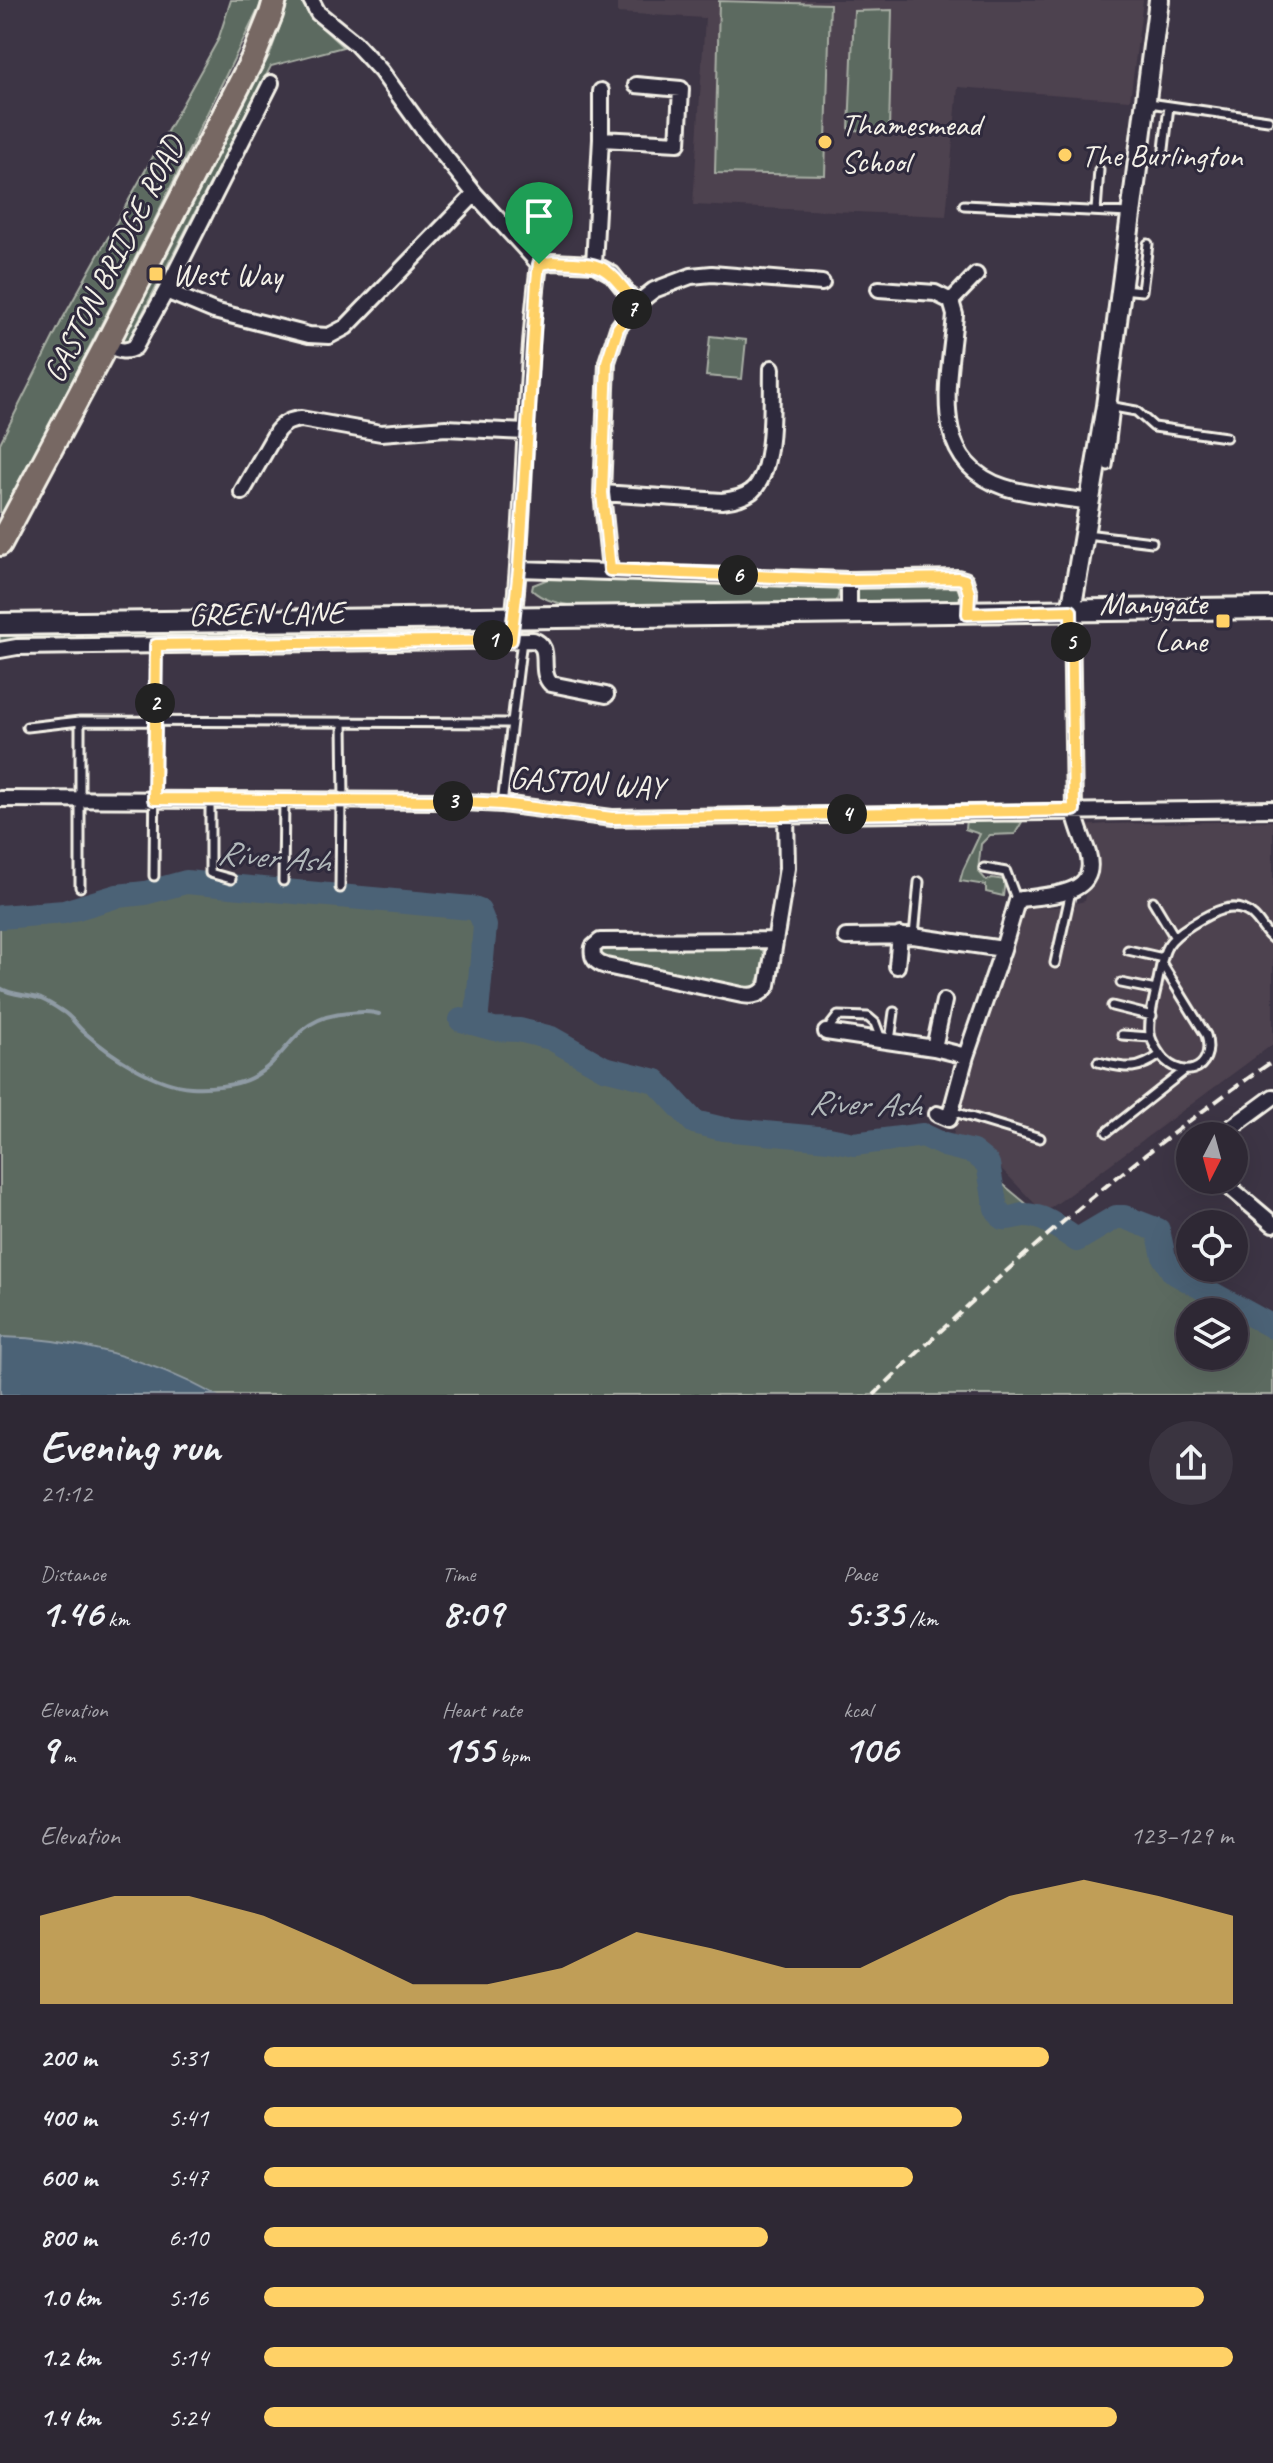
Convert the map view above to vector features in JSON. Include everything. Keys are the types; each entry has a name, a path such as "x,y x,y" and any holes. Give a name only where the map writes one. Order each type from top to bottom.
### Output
{"main road":[{"name":"GASTON BRIDGE ROAD","path":"0,544 254,56 275,0"},
{"name":"GREEN LANE","path":"0,624 1273,608"},
{"name":"GREEN LANE","path":"0,612 23,623"}],"street":[{"path":"311,0 325,20 369,57 475,194 539,264 514,618 517,640 542,644 545,649 544,673 551,684 606,695"},
{"path":"944,1113 1017,901 1071,891 1082,884 1087,876 1089,858 1074,810 1071,611 1089,502 1110,406 1159,0"},
{"path":"106,345 123,351 135,347 271,83"},
{"path":"601,139 683,143 685,93 636,85"},
{"path":"594,264 601,91"},
{"path":"166,291 214,311 309,335 329,336 346,327 475,194"},
{"path":"539,264 594,264 612,274 636,304"},
{"path":"610,570 602,493 607,362 618,328 636,304 654,290 691,276 712,274 822,283"},
{"path":"951,301 976,275"},
{"path":"879,289 935,293 951,301 955,315 946,415 952,441 966,464 985,479 1007,488 1089,502"},
{"path":"602,493 722,501 737,499 752,491 768,462 772,368"},
{"path":"242,492 277,431 292,420 381,433 446,428 526,432"},
{"path":"519,569 849,580 958,578 965,580 967,585 968,614"},
{"path":"849,580 849,614"},
{"name":"GREEN LANE","path":"0,650 17,647 517,640"},
{"name":"GASTON WAY","path":"0,799 445,801 502,804 612,818 1273,809"},
{"path":"775,940 600,941 593,947 592,954 597,963 606,966 758,995 768,985 787,868 786,815"},
{"path":"846,937 907,936 1003,949"},
{"path":"897,966 907,936"},
{"path":"934,1048 944,1001"},
{"path":"828,1028 966,1056"},
{"path":"1239,1122 1273,1097"},
{"path":"1238,1194 1273,1224"}],"lane":[{"path":"1146,103 1268,120"},
{"path":"1164,149 1169,106"},
{"path":"1096,211 1099,170"},
{"path":"964,205 1131,213"},
{"path":"1122,289 1142,291 1148,244"},
{"path":"1108,466 1110,406 1136,411 1154,427 1226,437"},
{"path":"1084,533 1152,542"},
{"path":"502,804 517,640"},
{"path":"154,876 156,645"},
{"path":"27,727 80,721 511,723"},
{"path":"80,721 80,887"},
{"path":"340,888 343,722"},
{"path":"210,799 210,873 231,879"},
{"path":"283,881 284,800"},
{"path":"984,868 1006,872 1017,901"},
{"path":"907,936 919,882"},
{"path":"1055,963 1071,891"},
{"path":"1153,901 1174,936"},
{"path":"1184,1071 1169,1066 1150,1037 1156,990 1169,941 1223,908 1244,910 1273,939"},
{"path":"1107,1132 1184,1071 1205,1059 1209,1043 1162,961 1128,950"},
{"path":"1121,983 1156,990"},
{"path":"1112,1006 1152,1016"},
{"path":"885,1040 894,1012"},
{"path":"1122,1035 1150,1037"},
{"path":"1098,1062 1128,1069 1145,1065 1160,1055"},
{"path":"944,1113 1040,1138"}],"shaded area":[{"name":"Thamesmead School","path":"617,0 1143,0 1130,100 958,87 946,216 693,205 705,18 617,13"},
{"path":"1273,821 1273,1044 1044,1213 990,1157 951,1142 1021,908 1059,907 1085,901 1095,852 1084,826"}],"green space":[{"path":"231,0 263,0 0,522 0,443 62,320 218,40"},
{"path":"289,0 302,0 309,16 343,47 271,66 128,341 122,342 248,91 270,54"},
{"path":"719,1 830,4 825,175 715,173"},
{"path":"892,10 889,131 849,130 854,11"},
{"path":"710,336 746,340 742,379 706,376"},
{"path":"626,578 836,586 839,592 837,601 831,605 580,607 548,600 532,590 533,585 548,579 624,581"},
{"path":"947,583 957,587 961,597 955,605 854,604 852,594 867,584"},
{"path":"309,631 480,633 479,636 0,644 0,636"},
{"path":"966,819 1022,822 1015,834 990,835 981,844 978,871 987,881 992,878 1005,880 1003,896 986,892 986,885 960,881 980,834 965,829"},
{"path":"186,882 479,911 483,917 473,1023 551,1038 604,1068 656,1081 666,1089 669,1104 691,1127 743,1136 757,1132 854,1144 923,1135 947,1138 1046,1220 1077,1240 1116,1217 1158,1230 1164,1257 1176,1274 1176,1282 1191,1282 1220,1298 1176,1298 1176,1370 1248,1370 1248,1313 1273,1327 1273,1395 0,1395 0,917 64,912 117,896 145,893"},
{"path":"761,947 764,957 762,970 751,992 603,961 598,952 601,948"}],"water":[{"path":"1,1337 57,1341 111,1353 165,1371 215,1395 2,1395"}],"waterway":[{"name":"River Ash","path":"0,917 64,912 117,896 145,893 186,882 471,908 479,911 485,926 477,1013 473,1023"},
{"path":"0,988 36,997 65,1013 107,1050 148,1075 191,1087 222,1086 251,1078 276,1059 303,1030 330,1016 368,1012 379,1014"},
{"name":"River Ash","path":"461,1020 551,1038 604,1068 656,1081 694,1122 723,1129 854,1144 923,1135 944,1145 973,1152 988,1164 996,1208 1003,1218 1023,1215 1038,1217 1077,1240 1116,1217 1158,1230 1164,1257 1173,1272 1273,1327"}],"railway":[{"path":"874,1395 1066,1219 1168,1137 1273,1061"}],"place":[{"name":"Thamesmead School","path":"825,142"},
{"name":"The Burlington","path":"1065,155"},
{"name":"West Way","path":"156,274"},
{"name":"Manygate Lane","path":"1223,621"}],"route":[{"path":"539,264 594,264 605,268 636,304 618,328 607,362 602,493 610,570 849,580 958,578 965,580 967,585 968,614 1071,611 1074,810 612,818 502,804 445,801 154,799 156,645 511,640 519,569 539,264"}]}
